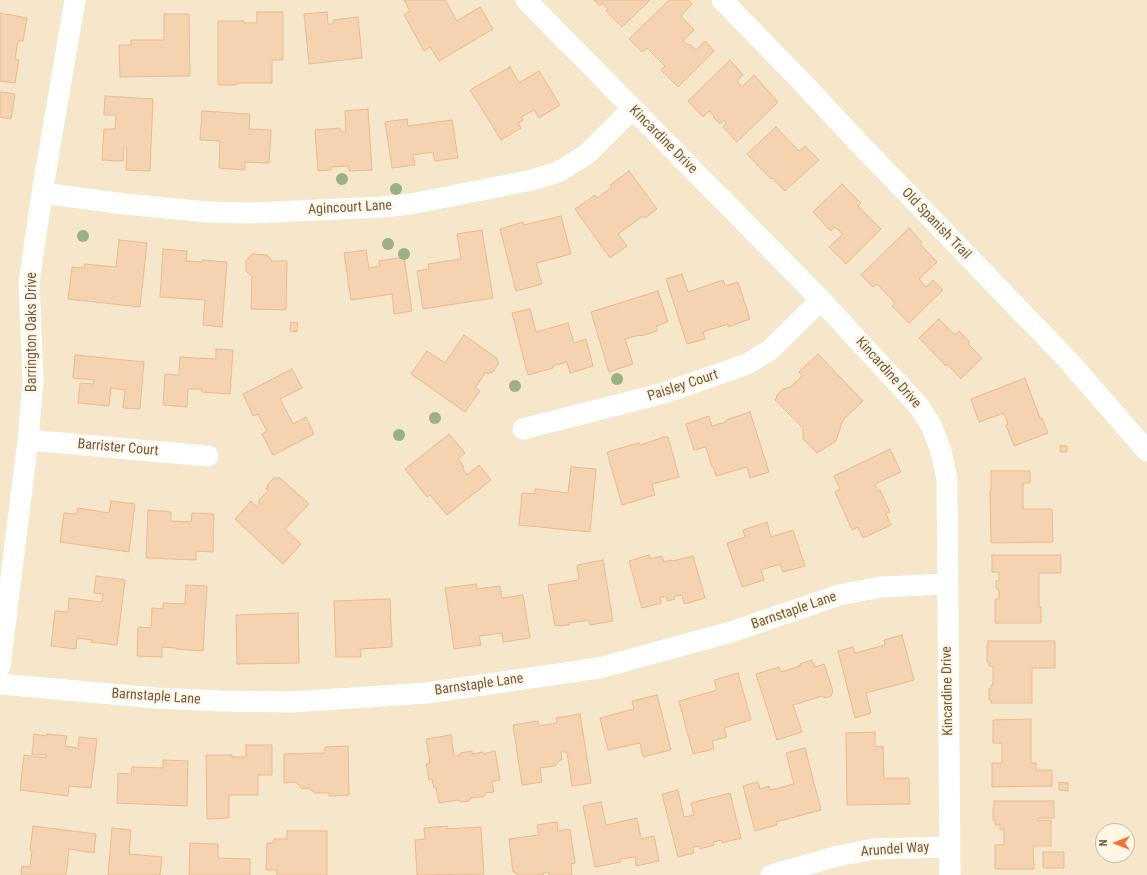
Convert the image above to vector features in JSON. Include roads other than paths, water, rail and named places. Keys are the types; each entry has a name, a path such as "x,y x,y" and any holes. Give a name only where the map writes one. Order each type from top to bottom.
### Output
{"street":[{"name":"Barrington Oaks Drive","path":"0,666 28,440 33,379 29,283 42,193 75,0"},
{"name":"Kincardine Drive","path":"526,0 821,300 918,405 931,425 941,451 946,479 950,875"},
{"name":"Old Spanish Trail","path":"722,0 1067,359 1147,451"},
{"name":"Agincourt Lane","path":"42,193 125,204 208,212 258,213 382,207 411,204 532,180 558,172 586,154 632,109"},
{"name":"Paisley Court","path":"523,429 664,393 747,364 770,350 821,300"},
{"name":"Barrister Court","path":"28,440 208,456"},
{"name":"Barnstaple Lane","path":"0,684 156,698 220,701 292,702 427,693 600,668 731,632 839,595 881,587 947,584"},
{"name":"Arundel Way","path":"771,875 834,857 874,849 950,847"}]}
